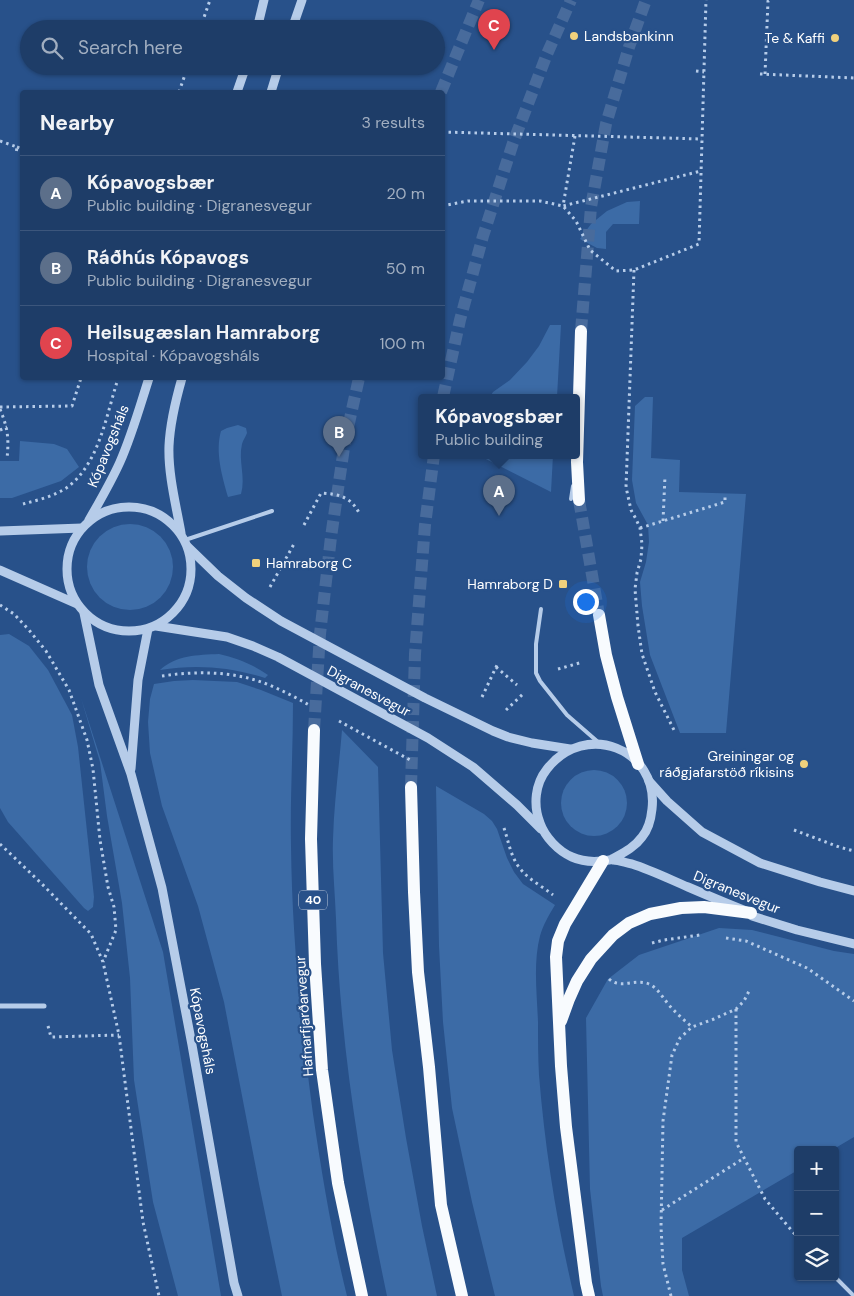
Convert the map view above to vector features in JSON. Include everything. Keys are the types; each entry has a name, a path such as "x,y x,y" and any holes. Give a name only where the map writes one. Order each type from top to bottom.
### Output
{"main road":[{"path":"579,394 581,331"},
{"path":"575,499 577,459"},
{"path":"599,615 606,655 638,764"},
{"name":"Hafnarfjarðarvegur","path":"314,730 311,839 315,964 322,1070 338,1183 362,1296"},
{"path":"411,787 418,972 429,1067 441,1205 462,1296"},
{"path":"589,1296 571,1169 561,1075 556,957 558,942 569,916 607,860"},
{"path":"558,1029 577,981 592,959 613,935 629,923 650,914 680,908 704,907 750,913"}],"street":[{"path":"260,20 264,0"},
{"path":"295,20 302,0"},
{"path":"238,90 243,75"},
{"path":"272,90 276,75"},
{"name":"Kópavogsháls","path":"85,525 104,495 120,462 131,435 148,380"},
{"path":"182,380 172,420 169,446 172,479 192,565 190,584 183,601 172,616 152,628 131,632 114,630 98,624 84,613 77,604 69,586 67,565 71,546 85,525 106,511 126,506 147,509 166,519 185,540"},
{"path":"0,531 85,525"},
{"name":"Digranesvegur","path":"185,540 218,576 246,598 274,616 425,698 508,737 570,749"},
{"path":"0,570 77,604"},
{"name":"Kópavogsháls","path":"84,613 99,685 131,774 162,888 192,1044 234,1283 238,1296"},
{"name":"Kópavogsháls","path":"131,774 138,680 152,628"},
{"name":"Digranesvegur","path":"152,628 227,637 278,657 428,738 473,767 517,805 543,831"},
{"path":"649,780 653,799 651,819 643,836 629,850 607,860 592,862 572,857 555,846 543,831 536,813 536,794 542,775 554,760 570,749 585,744 600,744 614,747 627,754 638,764 667,801 702,832 760,863 854,891"},
{"name":"Digranesvegur","path":"607,860 652,872 750,913 752,916 797,930 854,944"},
{"path":"0,1006 44,1006"}],"lane":[{"path":"185,540 272,511"},
{"path":"541,610 536,644 536,673 540,681 567,715 600,744"},
{"path":"839,1281 854,1296"}],"path":[{"path":"203,20 210,0"},
{"path":"574,136 563,206 576,221 590,250 616,271 634,270 699,244 706,0"},
{"path":"771,0 768,1 763,74 854,78"},
{"path":"696,71 704,72"},
{"path":"180,90 185,75"},
{"path":"445,132 702,140"},
{"path":"0,142 20,148"},
{"path":"16,154 17,147"},
{"path":"445,205 468,201 540,201 563,206 702,171"},
{"path":"634,270 626,487 631,510 640,528 642,544 635,589 638,626 642,654 655,692 675,732"},
{"path":"7,459 8,427 0,408 72,406 80,380"},
{"path":"19,505 54,495 68,486 84,471 95,452 118,380"},
{"path":"0,430 8,427"},
{"path":"663,521 665,476"},
{"path":"304,525 321,493 341,495 349,499 360,515"},
{"path":"640,528 724,502 725,494"},
{"path":"270,587 294,544"},
{"path":"0,605 14,614 30,630 46,651 69,690 87,740 93,769 100,840 108,887 114,907 116,930 103,962"},
{"path":"552,672 585,661"},
{"path":"482,697 497,665 523,694"},
{"path":"156,677 207,673 237,676 264,683 292,695 317,709"},
{"path":"501,716 527,690"},
{"path":"334,719 420,765"},
{"path":"503,825 509,847 522,872 558,898"},
{"path":"794,830 854,851"},
{"path":"0,844 41,882 91,934 103,962 119,1035 144,1222 159,1296"},
{"path":"647,945 664,940 705,935"},
{"path":"721,937 746,942 807,968 854,1001"},
{"path":"607,977 613,982 620,984 640,982 649,984 660,992 667,1003 692,1027"},
{"path":"671,1296 663,1264 662,1211 663,1121 672,1055 680,1038 692,1027 736,1009 744,1001 750,989"},
{"path":"44,1006 51,1037 119,1035"},
{"path":"736,1009 736,1142 765,1199 796,1236"},
{"path":"662,1211 744,1158"}],"shaded area":[{"path":"640,201 639,224 613,224 606,232 606,249 597,248 580,239 591,224 607,211 627,202"},
{"path":"550,325 561,325 557,394 492,394 510,380 539,346"},
{"path":"645,397 653,397 651,458 680,460 679,492 746,494 726,733 680,733 650,655 640,582 649,542 648,525 636,503 632,480 635,406"},
{"path":"238,425 246,428 247,433 241,450 243,481 241,494 228,497 220,464 219,439 221,431"},
{"path":"20,441 54,444 67,449 79,467 61,481 12,498 0,498 0,461 19,461"},
{"path":"486,459 553,459 551,492"},
{"path":"130,524 146,528 160,537 169,551 173,567 169,583 160,597 146,606 130,610 114,606 100,597 91,583 87,567 91,551 100,537 114,528"},
{"path":"9,634 29,646 48,670 72,715 78,747 94,897 93,907 88,911 8,822 0,808 0,635"},
{"path":"219,654 244,662 268,675 265,678 239,671 200,667 160,670 173,661 180,659"},
{"path":"193,680 237,682 293,703 291,846 298,980 316,1137 332,1228 347,1296 282,1296 224,1002 198,906 162,806 150,753 148,722 150,699 154,684"},
{"path":"81,698 163,952 221,1296 178,1296 153,1202 134,1080 130,978 122,903 100,762"},
{"path":"342,730 378,767 383,953 392,1050 422,1226 437,1296 387,1296 360,1156 342,1014 333,869 335,798"},
{"path":"594,770 607,773 617,780 624,790 627,803 624,816 617,826 607,833 594,836 581,833 571,826 564,816 561,803 564,790 571,780 581,773"},
{"path":"436,786 484,814 492,821 497,829 507,858 523,884 555,905 541,932 538,946 536,979 539,1069 552,1187 574,1296 495,1296 452,1108 443,1022 439,946"},
{"path":"719,928 752,930 834,951 854,954 854,1137 839,1146 794,1146 794,1172 682,1238 682,1270 689,1296 603,1296 601,1286 590,1189 586,1018 608,979 639,955"}],"tunnel":[{"path":"442,90 479,0"},
{"path":"444,394 460,320 483,236 513,143 547,54 571,0"},
{"path":"581,331 591,207 606,124 629,47 646,0"},
{"path":"314,730 320,634 331,537 345,441 359,380"},
{"path":"411,787 415,654 425,525 433,459"},
{"path":"579,500 599,615"}],"place":[{"name":"Landsbankinn","path":"574,36"},
{"name":"Te & Kaffi","path":"835,38"},
{"name":"Heilsugæslan Hamraborg","path":"494,50"},
{"name":"Ráðhús Kópavogs","path":"339,457"},
{"name":"Kópavogsbær","path":"499,516"},
{"name":"Hamraborg C","path":"256,563"},
{"name":"Hamraborg D","path":"563,584"},
{"name":"Greiningar og ráðgjafarstöð ríkisins","path":"804,764"}]}
